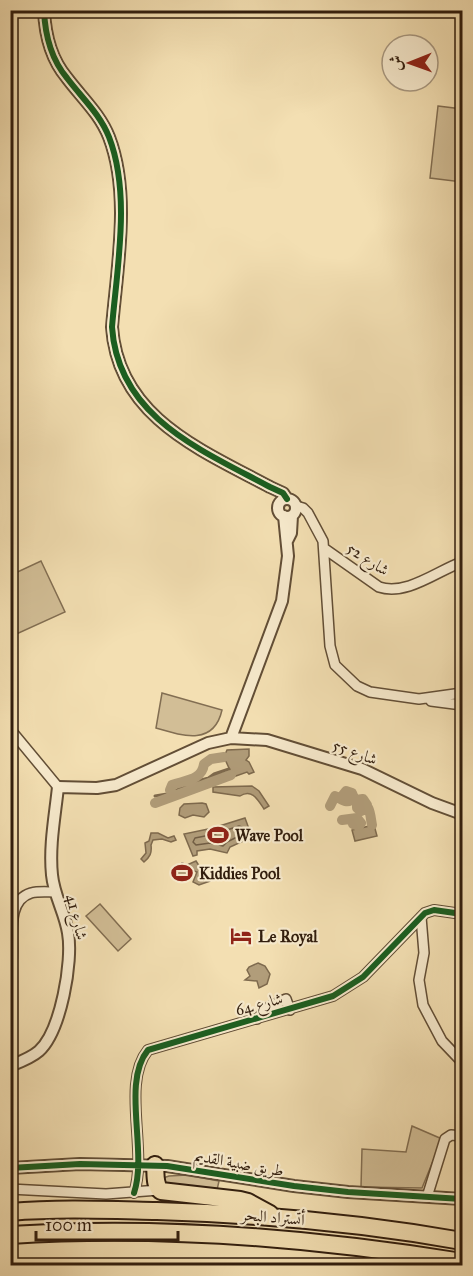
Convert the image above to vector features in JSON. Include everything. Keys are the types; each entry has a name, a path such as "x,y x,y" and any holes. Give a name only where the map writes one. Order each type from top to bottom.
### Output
{"highway":[{"path":"147,1165 159,1190 240,1200 273,1216"},
{"name":"أتستراد البحر","path":"10,1212 115,1210 273,1216 342,1223 462,1241"},
{"name":"أتستراد البحر","path":"10,1235 116,1231 234,1236 332,1244 462,1262"}],"street":[{"path":"44,10 46,32 52,54 65,77 100,119 109,135 117,160 122,202 112,327 113,345 118,361 138,398 172,432 283,493 289,509 293,525 287,542 287,571 282,601 231,738"},
{"path":"289,509 305,520 311,520 320,533 325,549 330,646 335,665 357,686 370,692 462,705"},
{"name":"شارع 52","path":"325,549 384,589 407,586 462,562"},
{"path":"419,699 462,693"},
{"path":"10,729 58,787"},
{"name":"شارع 55","path":"58,787 97,788 116,785 208,743 231,738 267,740 346,763 432,803 462,814"},
{"name":"شارع 41","path":"10,1066 32,1056 47,1041 66,985 70,958 69,934 55,892 52,860 58,787"},
{"path":"10,974 13,963 14,910 18,902 34,892 55,892"},
{"path":"462,914 434,910 428,911 421,917 424,953 419,980 423,1005 442,1041 462,1062"},
{"name":"شارع 64","path":"147,1165 136,1091 137,1075 142,1058 148,1050 319,1002 345,989 380,960 421,917"},
{"path":"427,1197 445,1139 451,1135 462,1136"},
{"name":"طريق ضبية القديم","path":"10,1168 80,1164 181,1167 294,1186 348,1192 462,1199"},
{"path":"134,1193 147,1165"},
{"path":"10,1189 83,1193 134,1193 159,1190"}],"shaded area":[{"path":"438,106 462,109 462,182 430,178"},
{"path":"41,561 65,612 12,636 10,632 11,575"},
{"path":"162,693 222,710 218,721 205,734 196,736 156,728"},
{"path":"100,904 131,939 118,951 86,916"},
{"path":"412,1126 442,1139 422,1188 361,1187 362,1149 406,1152"},
{"path":"187,1175 219,1181 217,1190 171,1186 165,1183 163,1178"}],"water":[{"path":"249,749 249,756 246,760 254,772 233,777 224,757 227,750"},
{"path":"252,786 259,791 269,806 264,809 254,796 248,793 240,796 213,792 213,787"},
{"path":"184,804 206,804 209,812 204,817 193,815 185,818 179,815 180,808"},
{"name":"Wave Pool","path":"245,818 252,837 230,847 227,853 210,849 197,851 197,855 193,856 184,834"},
{"path":"374,825 377,836 355,841 352,830"},
{"path":"151,833 158,833 168,838 174,836 176,840 171,842 162,839 153,840 150,855 144,862 141,859 146,853 145,843 149,841"},
{"name":"Kiddies Pool","path":"196,861 203,872 213,877 210,881 199,885 193,882 197,872 188,869 186,875 181,877 176,873 182,863 187,865"},
{"path":"258,963 265,966 270,974 267,984 259,988 257,981 245,980 250,976 247,970 249,967"}],"waterway":[{"path":"170,790 172,785 197,776 204,764 211,759 224,757"},
{"path":"155,796 173,793 184,785 203,782 214,774 229,769"},
{"path":"177,791 201,780 230,772"},
{"path":"155,803 231,775"},
{"path":"330,806 335,796 344,801 347,801 349,801 351,800 354,798 352,793 346,791 342,796 342,798 344,800 347,801 349,801 351,800 352,799 352,794 347,792 342,797 345,800 347,800 350,800 352,800 363,799 367,805 367,808 361,811 357,808 360,802 366,805 368,808 369,811 372,825"},
{"path":"342,820 357,818 361,823 359,826 353,824"}],"cycle path":[{"path":"44,10 47,37 53,55 61,71 101,121 116,159 121,231 112,327 118,358 130,385 146,407 167,427 217,459 283,493 287,499"},
{"path":"134,1193 138,1176 136,1080 140,1064 148,1050 333,996 363,977 425,913 434,910 462,914"},
{"path":"10,1168 80,1164 167,1166 294,1186 348,1192 462,1199"}],"place":[{"name":"Wave Pool","path":"218,835"},
{"name":"Kiddies Pool","path":"182,873"},
{"name":"Le Royal","path":"241,936"}]}
